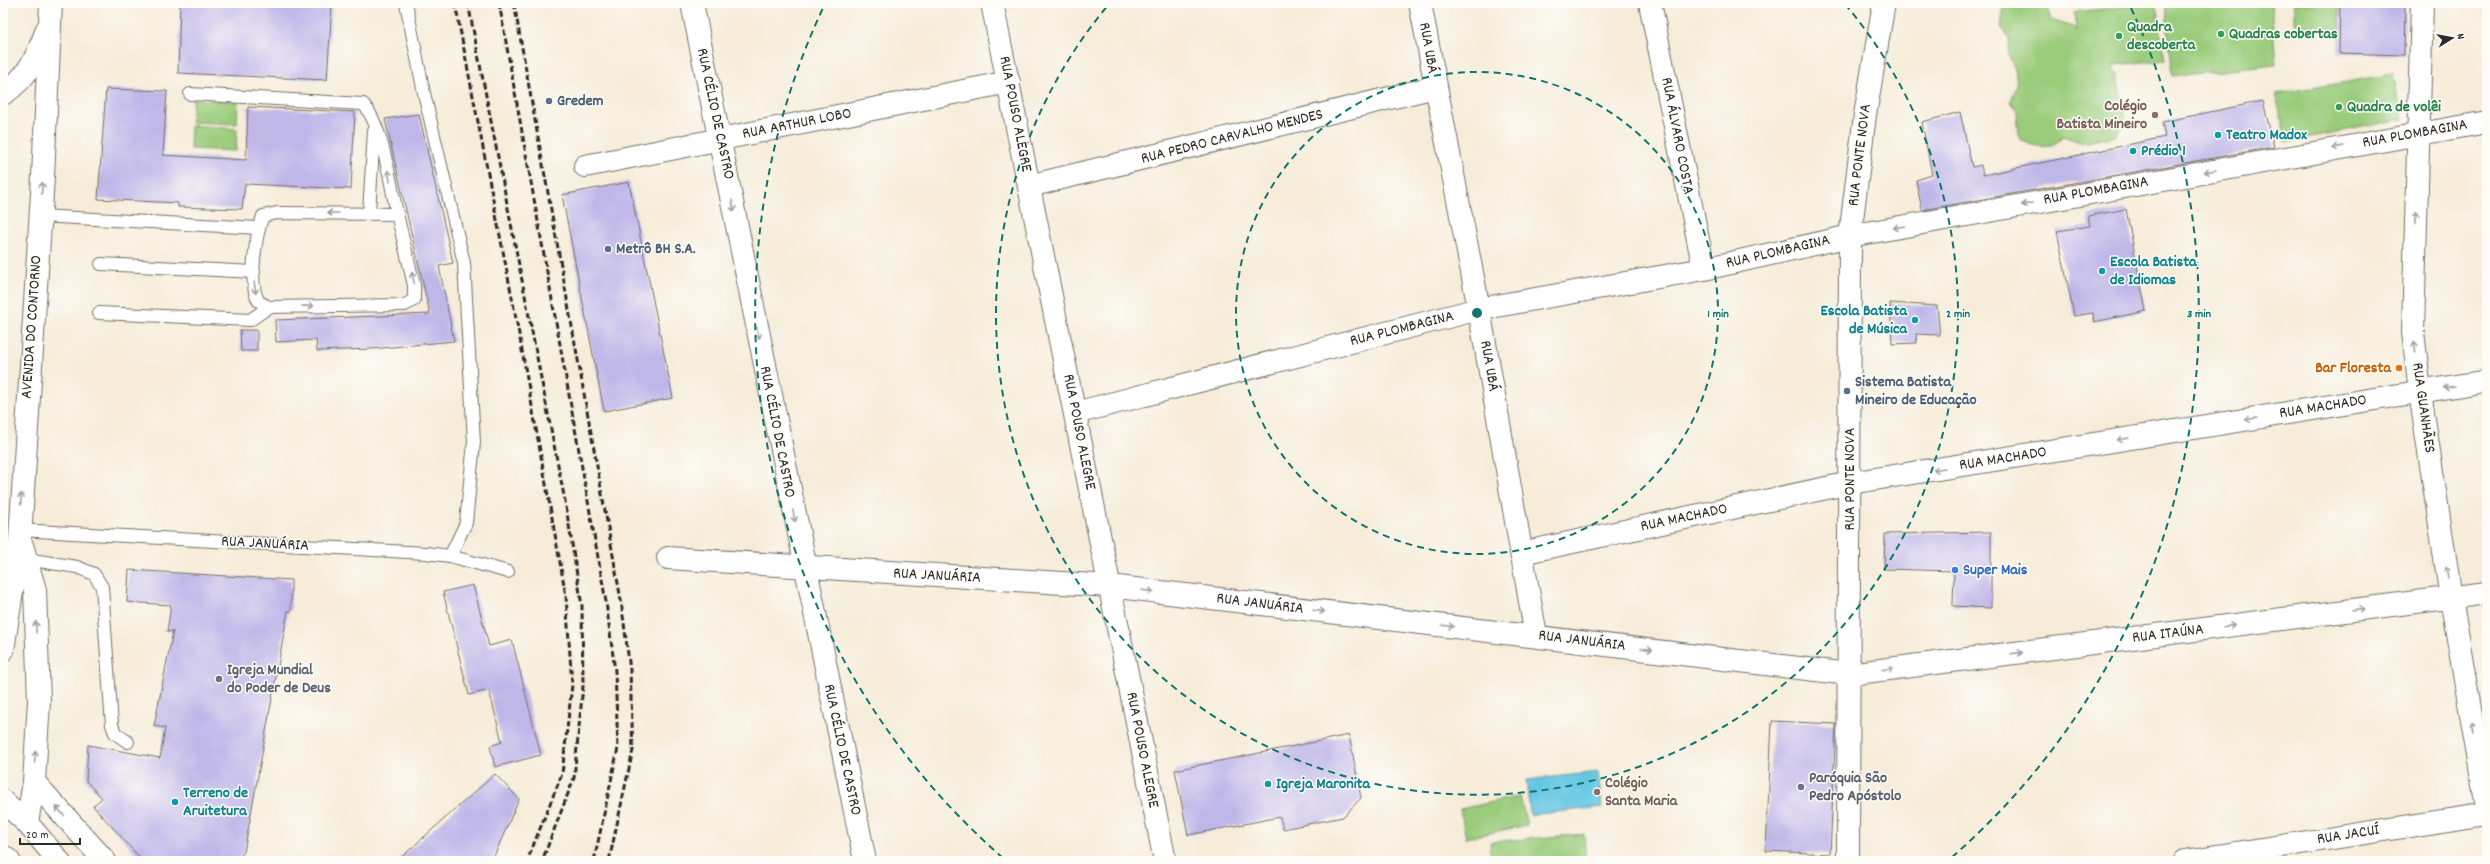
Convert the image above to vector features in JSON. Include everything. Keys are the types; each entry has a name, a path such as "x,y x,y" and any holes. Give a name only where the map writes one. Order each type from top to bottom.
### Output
{"street":[{"name":"RUA CÉLIO DE CASTRO","path":"692,3 804,568 864,861"},
{"name":"RUA POUSO ALEGRE","path":"992,3 1165,861"},
{"name":"RUA UBÁ","path":"1420,3 1479,309 1536,636"},
{"name":"RUA ÁLVARO COSTA","path":"1650,3 1704,269"},
{"name":"RUA PONTE NOVA","path":"1848,861 1850,236 1865,115 1884,3"},
{"name":"RUA GUANHÃES","path":"2422,3 2413,332 2420,392 2451,598 2487,808"},
{"path":"3,94 13,88 36,60 50,13"},
{"name":"AVENIDA DO CONTORNO","path":"3,650 20,534 40,216 50,13"},
{"name":"RUA ARTHUR LOBO","path":"586,166 1009,82"},
{"name":"RUA PEDRO CARVALHO MENDES","path":"1029,186 1435,87"},
{"name":"RUA PLOMBAGINA","path":"1075,413 1479,309 1704,269 1850,236 2418,133 2487,122"},
{"name":"RUA MACHADO","path":"1521,553 1850,483 2487,380"},
{"path":"20,534 35,590 38,685 33,831"},
{"name":"RUA JANUÁRIA","path":"668,558 804,568 1110,586 1849,674"},
{"name":"RUA ITAÚNA","path":"1849,674 2487,593"},
{"path":"34,782 105,861"},
{"path":"3,800 59,861"},
{"name":"RUA JACUÍ","path":"2185,861 2487,814"},
{"path":"3,856 9,861"}],"lane":[{"path":"406,3 424,93 464,263 474,442 466,523 450,556"},
{"path":"190,94 363,104 371,112 382,146 414,285 414,300 405,305 269,307 259,302 254,291 254,272 258,228 263,216 277,213 397,214"},
{"path":"369,213 374,125"},
{"path":"40,216 258,228"},
{"path":"101,264 254,272"},
{"path":"99,313 250,320 269,307"},
{"name":"RUA JANUÁRIA","path":"20,534 450,556 508,572"},
{"path":"26,559 77,567 94,574 102,587 112,724 115,733 128,742"}],"green space":[{"path":"2004,3 2041,3 2048,8 2052,20 2073,27 2076,31 2074,12 2156,3 2165,60 2113,65 2114,73 2118,74 2125,120 2116,136 2082,143 2063,136 2059,141 2048,146 2036,146 2019,138 2017,112 2011,102 2017,85 2015,69 2008,54 2010,38 2001,27"},
{"name":"Quadra descoberta","path":"2071,3 2106,3 2072,7"},
{"name":"Quadras cobertas","path":"2165,3 2271,3 2276,65 2173,76"},
{"path":"2294,3 2339,3 2339,30 2294,24"},
{"name":"Quadra de volêi","path":"2393,74 2403,119 2286,142 2276,94"},
{"path":"193,99 238,102 237,124 191,122"},
{"path":"191,125 237,129 236,151 190,149"},
{"path":"1520,796 1527,825 1466,838 1460,809"},
{"path":"1584,834 1586,861 1491,861 1490,842"}],"water":[{"path":"1598,772 1602,807 1530,815 1526,780"}],"building":[{"path":"180,3 332,3 327,80 178,73"},
{"path":"2340,3 2405,3 2404,55 2339,53"},
{"path":"106,89 167,91 163,155 246,160 248,107 355,112 351,189 245,184 242,209 178,207 178,203 98,199"},
{"name":"Prédio 1","path":"2263,101 2274,147 1922,210 1916,180 1932,175 1922,122 1960,112 1972,167 1981,165 1983,175 2165,137 2162,122"},
{"path":"419,114 453,263 439,266 454,341 372,349 317,351 316,340 276,342 275,320 430,314 385,119"},
{"name":"Metrô BH S.A.","path":"629,182 673,398 604,411 562,195"},
{"name":"Escola Batista de Idiomas","path":"2126,209 2146,311 2094,322 2093,313 2074,316 2057,231 2090,226 2088,216"},
{"name":"Escola Batista de Música","path":"1890,303 1937,306 1940,335 1916,334 1917,343 1892,344"},
{"path":"240,330 257,330 257,351 241,351"},
{"name":"Super Mais","path":"1991,532 1991,608 1953,606 1954,571 1884,569 1885,534"},
{"path":"129,570 291,580 291,611 288,611 244,852 236,861 143,861 93,806 102,798 86,781 88,745 160,758 165,728 154,726 173,631 167,632 171,605 127,602"},
{"path":"473,585 489,646 512,640 541,755 495,767 490,746 502,742 489,690 469,695 443,592"},
{"name":"Paróquia São Pedro Apóstolo","path":"1772,721 1836,724 1830,854 1766,851"},
{"name":"Igreja Maronita","path":"1349,735 1361,798 1343,817 1283,829 1280,817 1188,835 1175,770"},
{"path":"495,774 519,799 492,861 397,861"}],"railway":[{"path":"455,3 520,339 566,596 572,685 562,774 527,861"},
{"path":"468,3 565,501 582,606 583,686 574,778 542,861"},
{"path":"499,3 606,602 615,671 618,748 594,861"},
{"path":"514,3 621,600 630,670 633,750 609,861"}],"place":[{"name":"Quadras cobertas","path":"2221,34"},
{"name":"Quadra descoberta","path":"2119,36"},
{"name":"Gredem","path":"549,101"},
{"name":"Quadra de volêi","path":"2339,107"},
{"name":"Colégio Batista Mineiro","path":"2155,115"},
{"name":"Teatro Madox","path":"2218,135"},
{"name":"Prédio 1","path":"2133,151"},
{"name":"Metrô BH S.A.","path":"608,249"},
{"name":"Escola Batista de Idiomas","path":"2102,271"},
{"name":"Escola Batista de Música","path":"1915,320"},
{"name":"Bar Floresta","path":"2399,368"},
{"name":"Sistema Batista Mineiro de Educação","path":"1847,391"},
{"name":"Super Mais","path":"1955,570"},
{"name":"Igreja Mundial do Poder de Deus","path":"219,679"},
{"name":"Igreja Maronita","path":"1268,784"},
{"name":"Paróquia São Pedro Apóstolo","path":"1801,787"},
{"name":"Colégio Santa Maria","path":"1597,792"},
{"name":"Terreno de Aruitetura","path":"175,802"}]}
